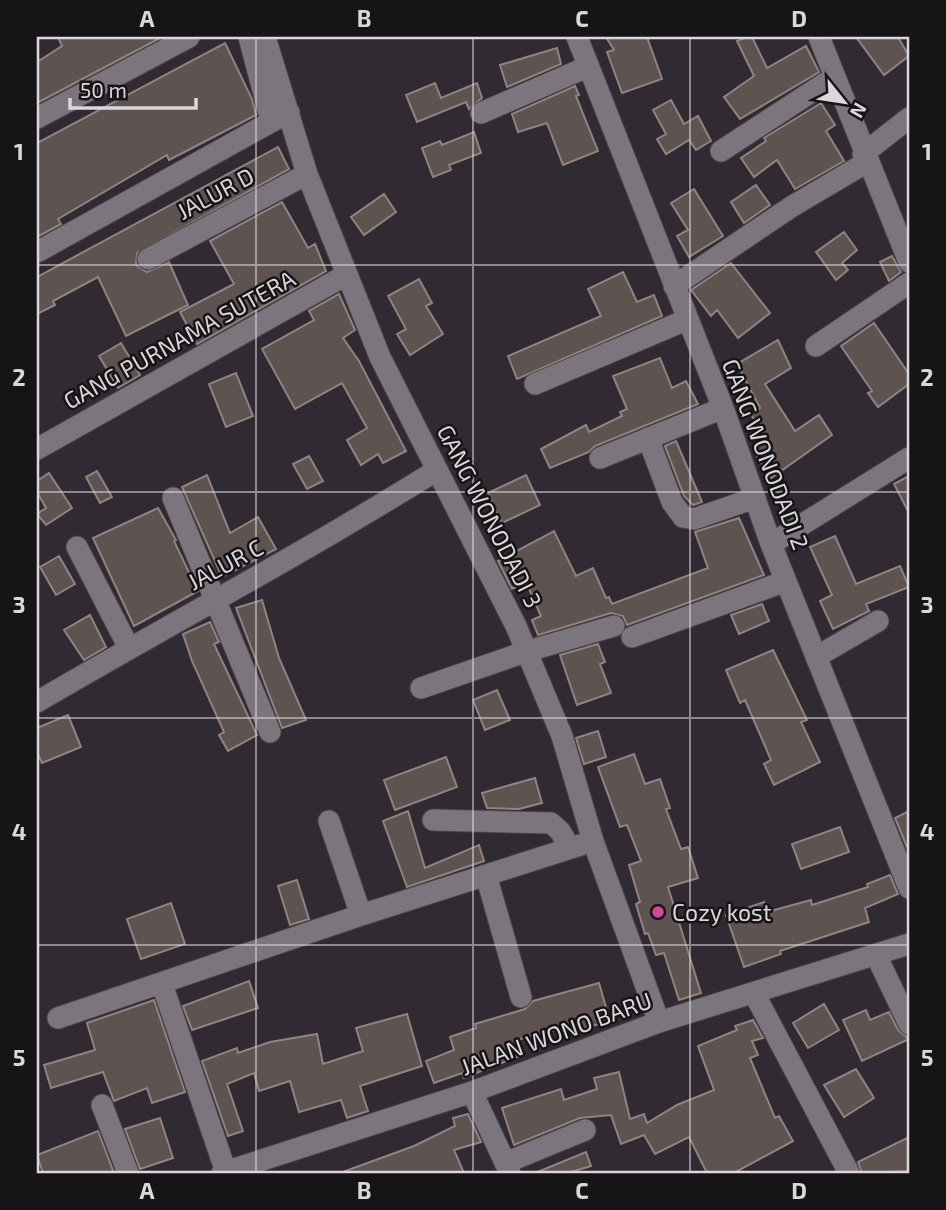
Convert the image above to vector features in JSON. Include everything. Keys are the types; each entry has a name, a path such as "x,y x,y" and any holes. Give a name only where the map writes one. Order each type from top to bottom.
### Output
{"street":[{"path":"37,118 189,37"},
{"path":"37,252 280,117 249,37"},
{"name":"GANG WONODADI 3","path":"265,37 280,117 307,174 380,357 528,651 562,736 593,841 659,1023"},
{"name":"GANG WONODADI 2","path":"577,37 686,320 723,408 771,544 909,888"},
{"path":"819,37 833,78 909,262"},
{"path":"481,113 587,67"},
{"path":"721,150 833,78"},
{"path":"674,286 865,158 909,118"},
{"name":"JALUR D","path":"148,259 307,174"},
{"name":"GANG PURNAMA SUTERA","path":"37,449 346,275"},
{"path":"817,346 909,283"},
{"path":"535,384 686,320"},
{"path":"600,458 723,408"},
{"path":"648,438 672,502 683,517 694,519 755,498"},
{"path":"771,544 909,458"},
{"name":"JALUR C","path":"37,702 215,598 328,538 437,470"},
{"path":"173,498 270,732"},
{"path":"77,547 129,648"},
{"path":"421,688 528,651 623,631 786,581"},
{"path":"816,657 878,621"},
{"path":"433,820 551,823 560,831 570,848"},
{"path":"330,821 361,915"},
{"path":"58,1017 361,915 593,841"},
{"path":"486,875 521,997"},
{"name":"JALAN WONO BARU","path":"230,1172 472,1092 659,1023 755,995 909,944"},
{"path":"876,955 909,1024"},
{"path":"162,984 230,1172"},
{"path":"755,995 849,1173"},
{"path":"472,1092 507,1168 585,1130"},
{"path":"102,1105 128,1173"}],"building":[{"path":"58,37 162,37 37,103 37,62 62,46"},
{"path":"606,37 647,37 662,79 622,93 607,52 614,50"},
{"path":"752,37 767,68 806,46 819,72 740,119 724,97 754,76 737,41"},
{"path":"856,37 898,37 909,56 884,75"},
{"path":"225,43 252,99 256,115 169,160 167,155 58,219 61,224 37,237 37,143"},
{"path":"557,48 561,64 507,87 500,65"},
{"path":"435,83 441,98 477,83 482,98 469,109 466,102 417,122 406,95"},
{"path":"575,86 579,95 576,96 598,151 563,165 547,123 518,132 512,114"},
{"path":"671,100 684,124 698,116 711,141 696,150 689,140 666,154 657,139 666,134 653,110"},
{"path":"821,103 835,125 826,131 844,161 795,189 777,160 754,177 741,158 766,141 764,138"},
{"path":"474,132 481,153 449,165 451,170 433,177 422,148 440,141 442,145"},
{"path":"278,147 289,169 137,253 136,265 147,272 169,262 188,305 126,336 98,277 53,301 55,305 37,314 37,277"},
{"path":"756,185 770,205 744,223 731,202"},
{"path":"694,189 723,236 689,257 677,236 688,230 671,203"},
{"path":"384,194 396,212 364,235 351,217"},
{"path":"282,202 308,248 315,244 326,271 197,344 180,312 234,284 210,241"},
{"path":"844,232 857,250 842,263 848,270 836,280 816,252"},
{"path":"892,256 901,272 889,281 880,262"},
{"path":"731,263 770,313 738,338 717,310 711,316 691,290"},
{"path":"623,272 637,302 654,295 662,316 517,379 508,356 601,316 588,289"},
{"path":"419,279 432,303 426,306 443,334 410,355 397,334 406,329 388,296"},
{"path":"339,294 355,330 343,338 359,361 406,451 383,463 378,454 361,465 347,440 367,428 342,383 295,409 262,349 314,320 309,311"},
{"path":"874,323 909,374 909,384 878,407 868,393 872,391 841,346"},
{"path":"778,340 791,368 765,384 795,431 819,415 832,435 771,478 753,450 767,441 751,414 760,408 737,364"},
{"path":"121,343 140,375 118,388 99,356"},
{"path":"660,358 672,388 686,381 698,404 595,446 589,452 550,468 541,449 586,425 589,432 622,416 620,412 627,409 613,376"},
{"path":"236,373 253,416 226,427 209,384"},
{"path":"676,441 702,502 693,505 684,496 665,446"},
{"path":"309,456 323,481 307,489 293,464"},
{"path":"97,471 112,497 100,503 86,477"},
{"path":"49,473 72,508 46,525 37,514 46,508 37,492 37,481"},
{"path":"207,475 230,533 258,517 276,549 222,577 182,487"},
{"path":"526,475 540,505 502,523 488,493"},
{"path":"909,476 909,513 894,484"},
{"path":"158,508 176,540 174,541 198,591 134,626 93,538"},
{"path":"739,518 764,575 627,625 623,616 611,613 538,635 532,620 541,616 526,582 512,589 498,561 554,531 576,576 593,568 606,598 609,597 612,604 708,568 695,532"},
{"path":"835,536 856,584 900,566 909,587 866,604 869,611 833,629 820,601 832,595 810,547"},
{"path":"59,556 75,584 56,595 40,567"},
{"path":"262,600 279,658 306,720 282,728 236,608"},
{"path":"762,604 769,621 739,634 731,615"},
{"path":"90,615 106,647 84,660 64,630"},
{"path":"210,622 219,642 214,644 257,735 228,751 219,735 224,732 192,661 183,634"},
{"path":"598,644 605,662 600,664 611,693 577,705 560,655"},
{"path":"773,650 807,720 801,722 820,762 774,785 764,764 771,760 745,700 740,703 726,670"},
{"path":"497,690 510,720 485,730 473,700"},
{"path":"68,715 81,747 42,763 37,752 37,728"},
{"path":"598,731 606,757 584,764 576,738"},
{"path":"634,754 645,784 660,779 670,808 666,809 681,849 688,847 698,878 668,887 701,993 679,1000 664,953 656,955 648,933 645,934 636,904 640,902 629,865 641,861 627,825 620,827 598,767"},
{"path":"446,757 457,787 395,810 384,780"},
{"path":"535,778 542,803 519,809 487,808 482,793"},
{"path":"408,811 425,868 479,845 484,861 407,887 383,821"},
{"path":"909,811 909,852 895,818"},
{"path":"840,827 849,852 801,869 792,844"},
{"path":"890,875 898,894 865,908 869,922 780,951 781,954 744,967 726,915 764,902 767,912 811,900 812,905 868,887 867,884"},
{"path":"297,880 309,919 290,925 278,886"},
{"path":"171,903 185,944 141,959 127,919"},
{"path":"249,981 258,1008 192,1030 183,1006"},
{"path":"599,983 610,1021 574,1031 573,1025 517,1040 522,1055 464,1078 462,1073 434,1083 426,1061 454,1050 450,1037 476,1028 475,1024 525,1009 533,1001"},
{"path":"154,1000 185,1092 152,1103 147,1088 114,1101 103,1072 51,1088 44,1065 95,1050 87,1023"},
{"path":"824,1004 839,1030 808,1048 793,1023"},
{"path":"866,1010 870,1020 889,1012 898,1030 909,1039 862,1061 843,1020"},
{"path":"407,1014 422,1066 360,1086 368,1111 347,1118 341,1100 299,1112 290,1081 259,1091 254,1073 227,1084 243,1131 228,1136 202,1061 237,1048 238,1053 270,1042 317,1034 323,1064 363,1051 356,1028"},
{"path":"753,1020 763,1038 752,1041 758,1055 750,1058 775,1118 779,1116 793,1141 734,1173 707,1173 689,1137 655,1154 644,1135 621,1144 611,1115 580,1118 514,1145 502,1108 561,1089 564,1100 597,1089 594,1078 619,1072 630,1119 644,1114 647,1123 677,1105 714,1090 698,1046 737,1030 735,1026"},
{"path":"856,1069 874,1098 844,1117 824,1085"},
{"path":"468,1114 481,1142 454,1150 464,1173 340,1173 414,1146 455,1126 453,1118"},
{"path":"160,1118 173,1158 140,1169 125,1129"},
{"path":"98,1131 114,1173 43,1173 37,1155"},
{"path":"909,1137 909,1171 862,1173 858,1162"},
{"path":"586,1152 591,1166 568,1173 535,1173"}],"place":[{"name":"Cozy kost","path":"658,912"}]}
